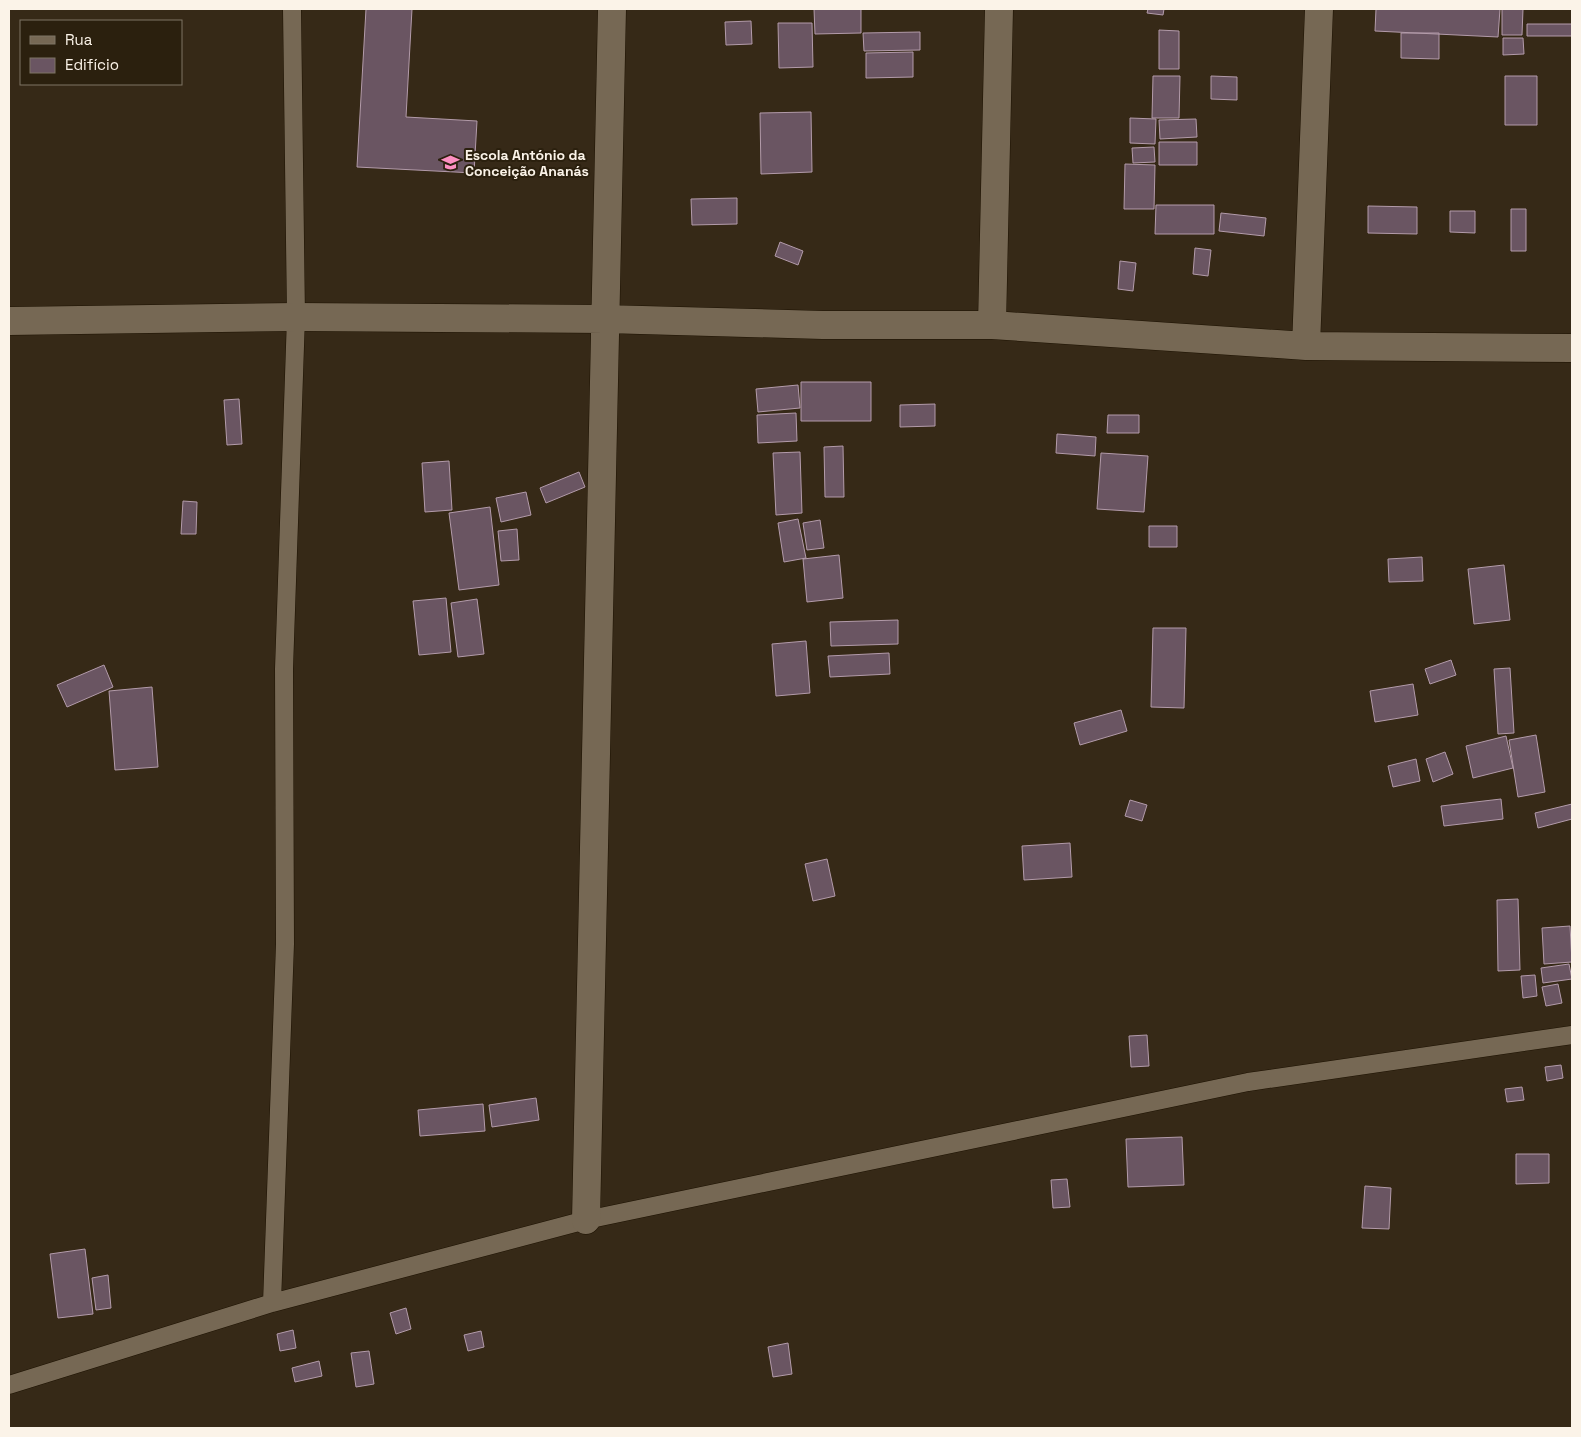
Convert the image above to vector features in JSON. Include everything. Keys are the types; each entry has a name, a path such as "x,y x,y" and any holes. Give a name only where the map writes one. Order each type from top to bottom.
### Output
{"street":[{"path":"586,1220 612,9"},
{"path":"992,325 999,9"},
{"path":"1306,346 1319,9"},
{"path":"9,321 296,317 605,318 823,325 992,325 1306,346 1572,348"}],"lane":[{"path":"272,1303 285,944 284,669 296,317 292,9"},
{"path":"9,1385 272,1303 586,1220 1248,1082 1572,1035"}],"building":[{"path":"366,9 412,9 406,117 477,121 474,173 357,167"},
{"path":"814,9 861,9 861,33 815,34"},
{"path":"1148,9 1164,9 1163,15 1147,13"},
{"path":"1376,9 1500,9 1498,37 1375,31"},
{"path":"1502,9 1523,9 1522,35 1502,35"},
{"path":"751,21 752,44 726,45 725,22"},
{"path":"778,23 812,23 813,67 779,68"},
{"path":"1527,24 1572,24 1572,36 1527,36"},
{"path":"1159,30 1179,31 1179,69 1159,69"},
{"path":"920,32 920,50 864,51 863,33"},
{"path":"1401,33 1439,33 1439,59 1401,58"},
{"path":"1503,38 1523,38 1524,54 1503,55"},
{"path":"913,52 913,77 866,78 866,53"},
{"path":"1153,76 1180,76 1179,118 1152,118"},
{"path":"1211,76 1237,77 1237,100 1211,99"},
{"path":"1505,76 1537,76 1537,125 1505,125"},
{"path":"811,112 812,172 761,174 760,113"},
{"path":"1130,118 1156,119 1155,144 1130,143"},
{"path":"1196,119 1197,137 1160,139 1159,120"},
{"path":"1159,142 1197,142 1197,165 1159,165"},
{"path":"1154,147 1155,162 1133,163 1132,148"},
{"path":"1125,164 1155,165 1154,209 1124,209"},
{"path":"737,198 737,224 692,225 691,199"},
{"path":"1156,205 1214,205 1214,234 1155,234"},
{"path":"1368,206 1417,207 1417,234 1368,233"},
{"path":"1511,209 1526,209 1526,251 1511,251"},
{"path":"1450,211 1475,211 1475,233 1450,232"},
{"path":"1221,213 1266,218 1264,236 1219,231"},
{"path":"780,242 803,251 798,265 775,256"},
{"path":"1195,248 1211,250 1208,276 1193,274"},
{"path":"1120,261 1136,263 1133,291 1118,289"},
{"path":"801,382 871,382 871,421 801,421"},
{"path":"798,385 800,408 758,412 756,389"},
{"path":"239,399 242,444 227,445 224,400"},
{"path":"935,404 935,426 900,427 900,405"},
{"path":"796,413 797,441 758,443 757,415"},
{"path":"1108,415 1139,415 1139,433 1107,433"},
{"path":"1057,434 1096,437 1095,456 1056,453"},
{"path":"843,446 844,497 825,497 824,447"},
{"path":"800,452 802,513 776,515 773,453"},
{"path":"1101,453 1148,456 1144,512 1097,509"},
{"path":"449,461 452,510 425,512 422,463"},
{"path":"579,472 585,487 546,503 540,488"},
{"path":"526,492 531,515 501,522 496,498"},
{"path":"183,501 197,502 196,534 181,534"},
{"path":"490,507 499,585 459,590 449,513"},
{"path":"798,519 806,558 784,562 778,523"},
{"path":"820,520 824,548 807,550 803,523"},
{"path":"1149,526 1177,526 1177,547 1149,547"},
{"path":"517,529 519,560 501,561 498,531"},
{"path":"839,555 843,598 807,602 803,559"},
{"path":"1422,557 1423,581 1389,582 1388,559"},
{"path":"1504,565 1510,620 1474,624 1468,569"},
{"path":"446,598 451,652 419,655 413,601"},
{"path":"477,599 484,654 458,657 451,603"},
{"path":"898,620 898,644 831,646 830,622"},
{"path":"1153,628 1186,628 1184,708 1151,707"},
{"path":"806,641 810,693 776,696 772,644"},
{"path":"889,653 890,674 830,677 828,656"},
{"path":"1451,660 1456,675 1430,684 1425,669"},
{"path":"104,665 113,687 67,707 57,685"},
{"path":"1510,668 1514,733 1498,734 1494,669"},
{"path":"1413,684 1418,715 1375,722 1370,691"},
{"path":"152,687 158,767 115,770 109,691"},
{"path":"1121,710 1127,731 1080,745 1074,723"},
{"path":"1536,735 1545,792 1518,797 1509,740"},
{"path":"1506,736 1513,768 1473,778 1466,746"},
{"path":"1445,752 1453,774 1433,782 1426,759"},
{"path":"1416,759 1420,781 1393,787 1388,766"},
{"path":"1501,799 1503,819 1444,826 1441,806"},
{"path":"1130,800 1147,805 1142,821 1125,816"},
{"path":"1572,804 1572,819 1538,828 1535,813"},
{"path":"1070,843 1072,877 1024,880 1022,846"},
{"path":"827,859 835,896 813,901 805,864"},
{"path":"1518,899 1520,970 1498,971 1497,900"},
{"path":"1570,926 1572,962 1544,964 1542,928"},
{"path":"1569,964 1572,979 1543,983 1541,968"},
{"path":"1535,975 1537,996 1523,998 1521,976"},
{"path":"1558,984 1562,1003 1546,1006 1542,987"},
{"path":"1147,1035 1149,1066 1131,1067 1129,1036"},
{"path":"1561,1065 1563,1078 1547,1081 1545,1067"},
{"path":"1522,1087 1524,1100 1507,1102 1505,1089"},
{"path":"536,1098 539,1120 492,1127 489,1105"},
{"path":"483,1104 485,1131 420,1136 418,1110"},
{"path":"1182,1137 1184,1185 1128,1187 1126,1139"},
{"path":"1516,1154 1549,1154 1549,1183 1516,1184"},
{"path":"1067,1179 1070,1207 1053,1208 1051,1180"},
{"path":"1365,1186 1391,1188 1389,1229 1362,1228"},
{"path":"85,1249 93,1314 58,1318 50,1254"},
{"path":"108,1275 111,1308 96,1310 92,1278"},
{"path":"406,1308 411,1329 396,1334 390,1313"},
{"path":"293,1330 296,1348 280,1351 277,1334"},
{"path":"481,1331 484,1347 468,1351 464,1335"},
{"path":"788,1343 792,1374 773,1377 768,1347"},
{"path":"369,1351 374,1384 356,1387 351,1353"},
{"path":"319,1361 322,1376 295,1382 292,1368"}],"place":[{"name":"Escola António da Conceição Ananás","path":"451,163"}]}
